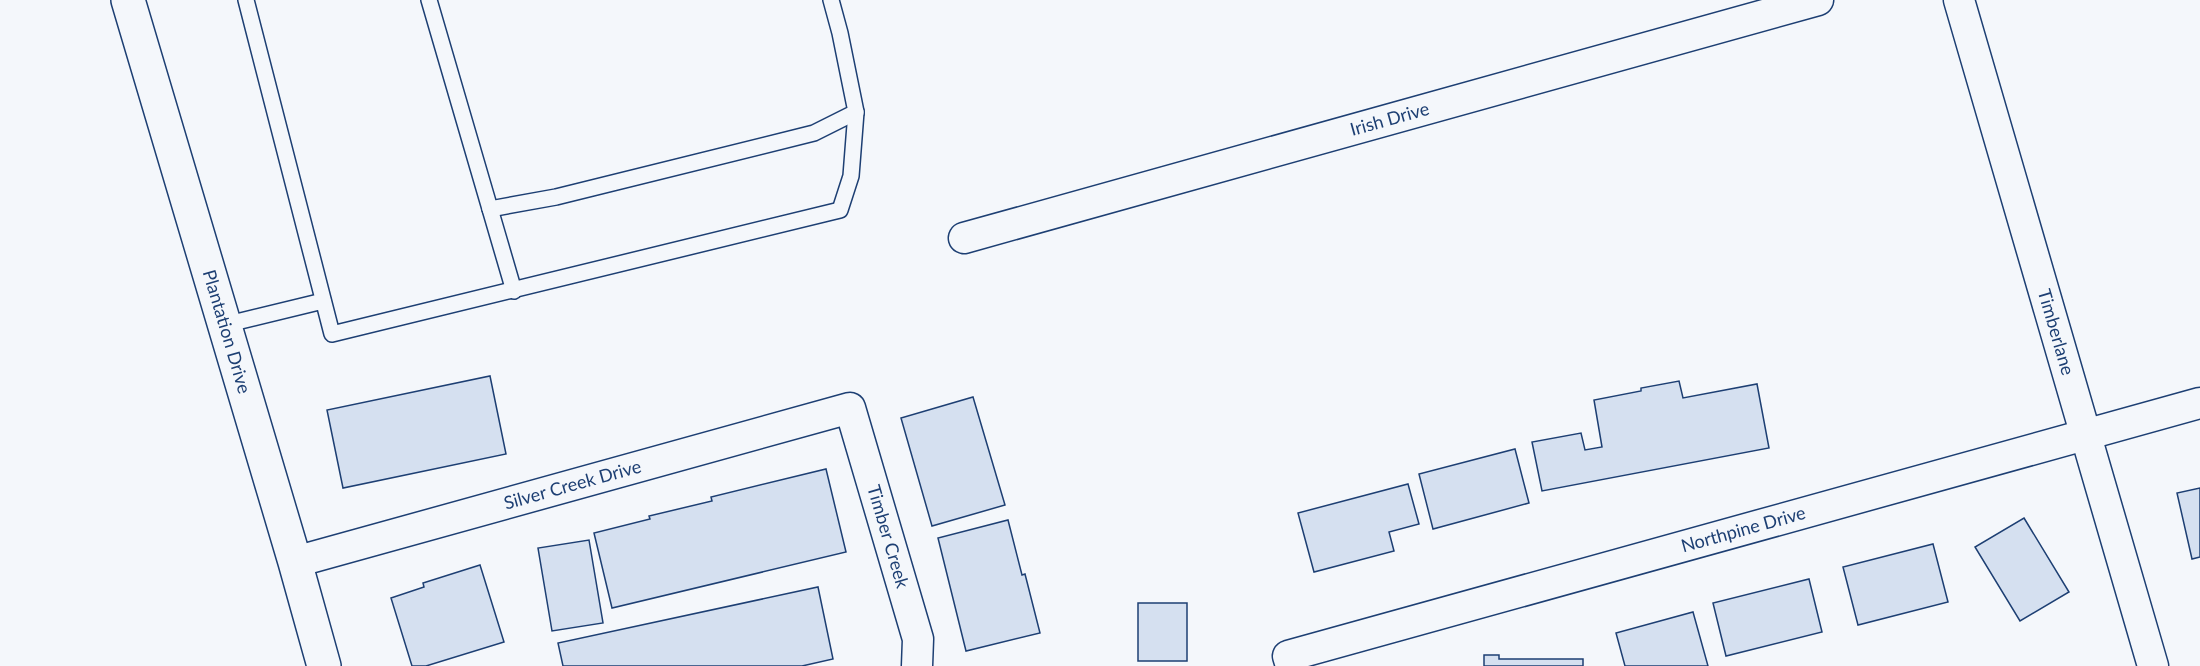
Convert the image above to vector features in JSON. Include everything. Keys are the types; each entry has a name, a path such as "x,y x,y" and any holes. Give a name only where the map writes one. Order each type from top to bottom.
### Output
{"street":[{"name":"Plantation Drive","path":"128,0 324,666"},
{"name":"Irish Drive","path":"964,238 1818,0"},
{"name":"Timberlane","path":"1959,0 2152,666"},
{"name":"Northpine Drive","path":"1289,661 2200,403"},
{"name":"Silver Creek Drive","path":"295,562 850,408"},
{"name":"Timber Creek","path":"850,408 918,639 916,666"}],"lane":[{"path":"246,0 332,334 840,210 851,176 856,112 831,0"},
{"path":"429,0 514,291"},
{"path":"490,209 556,197 814,133 856,112"},
{"path":"224,325 323,301"}],"building":[{"path":"490,376 506,454 343,488 327,410"},
{"path":"1679,381 1683,398 1757,384 1769,448 1542,491 1532,442 1581,433 1585,450 1602,447 1594,400"},
{"path":"973,397 1005,505 932,526 901,418"},
{"path":"1515,449 1529,503 1433,529 1419,474"},
{"path":"826,469 846,552 612,608 594,533 650,519 649,516 712,501 711,497"},
{"path":"1408,484 1419,524 1389,532 1394,551 1314,572 1298,513"},
{"path":"2200,488 2200,557 2192,559 2177,493"},
{"path":"2024,518 2069,592 2020,621 1975,547"},
{"path":"1008,520 1040,633 966,651 938,538"},
{"path":"589,540 603,623 552,631 538,548"},
{"path":"1933,544 1948,602 1858,625 1843,567"},
{"path":"480,565 504,642 426,666 412,666 391,598 424,587 423,583"},
{"path":"1809,579 1822,632 1726,656 1713,603"},
{"path":"818,587 833,659 802,666 563,666 558,643"},
{"path":"1138,603 1187,603 1187,661 1138,661"},
{"path":"1693,612 1708,666 1625,666 1616,633"},
{"path":"1484,655 1499,655 1499,659 1583,659 1583,666 1484,666"}]}
